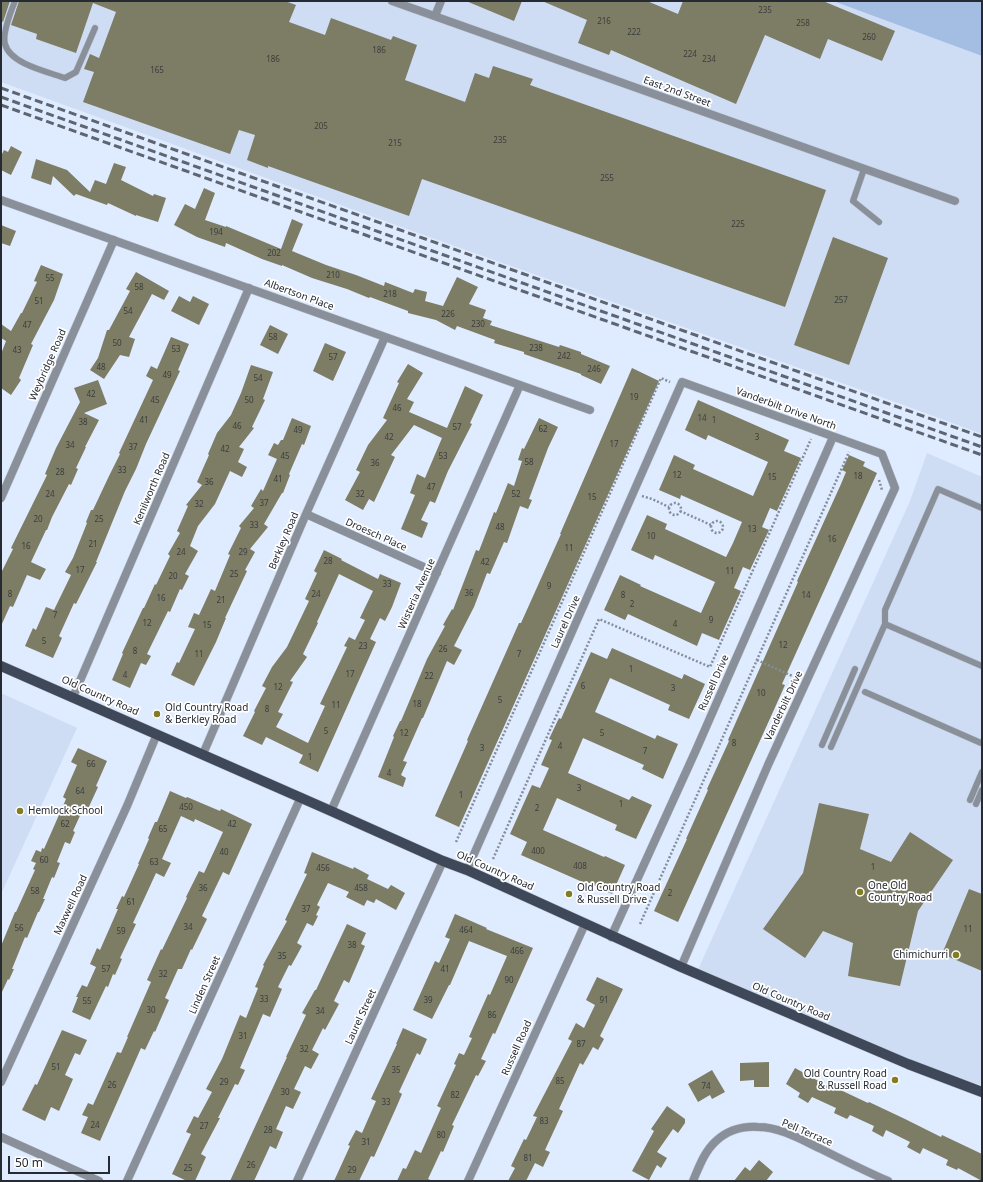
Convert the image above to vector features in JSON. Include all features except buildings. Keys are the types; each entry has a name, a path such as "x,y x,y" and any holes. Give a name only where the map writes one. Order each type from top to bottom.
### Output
{"main road":[{"name":"Old Country Road","path":"1,666 301,797 443,861 467,870 611,937 908,1064 982,1092"}],"street":[{"name":"East 2nd Street","path":"392,1 955,201"},
{"path":"435,16 441,1"},
{"name":"Albertson Place","path":"1,200 590,410"},
{"name":"Weybridge Road","path":"1,498 114,240"},
{"name":"Kenilworth Road","path":"73,697 249,288"},
{"name":"Berkley Road","path":"203,754 306,514 385,336"},
{"name":"Vanderbilt Drive North","path":"681,384 882,454"},
{"name":"Laurel Drive","path":"467,870 681,384"},
{"name":"Wisteria Avenue","path":"332,811 520,385"},
{"name":"Russell Drive","path":"611,937 696,750 833,437"},
{"name":"Vanderbilt Drive","path":"681,967 768,765 895,488 882,454"},
{"name":"Droesch Place","path":"306,514 437,573"},
{"name":"Maxwell Road","path":"1,1082 127,806 157,734"},
{"name":"Linden Street","path":"127,1181 301,797"},
{"name":"Laurel Street","path":"297,1181 443,861"},
{"name":"Russell Road","path":"468,1181 585,924"},
{"name":"Pell Terrace","path":"693,1181 704,1156 715,1142 727,1132 744,1127 759,1126 792,1135 872,1178 888,1181"},
{"path":"1,1137 99,1181"}],"lane":[{"path":"15,1 5,30 4,43 12,56 28,64 66,78 76,72 95,28"},
{"path":"864,169 853,201 879,222"},
{"path":"831,747 885,624 885,610 938,489 982,508"},
{"path":"885,624 982,666"},
{"path":"822,745 855,669"},
{"path":"865,692 982,742"},
{"path":"970,800 982,772"},
{"path":"976,804 982,790"}],"path":[{"path":"456,842 661,378 681,384"},
{"path":"493,859 599,619 710,667 812,436"},
{"path":"640,924 849,452 851,451"},
{"path":"878,476 882,493"},
{"path":"634,493 652,498 669,507 670,512 673,515 680,511"},
{"path":"669,507 671,504 677,503 680,506 680,511"},
{"path":"680,511 711,525"},
{"path":"714,522 720,522 723,529 719,533 715,533 712,531 711,525 714,522"},
{"path":"757,660 794,677 809,676"}],"shaded area":[{"path":"1,1 833,1 982,56 982,434 415,232 1,82"},
{"path":"833,1 982,1 982,56"},
{"path":"927,453 982,477 982,1085 917,1068 696,974 910,501"},
{"name":"Hemlock School","path":"1,693 77,728 1,894"}],"railway":[{"path":"1,88 982,437"},
{"path":"1,97 982,447"},
{"path":"1,105 982,455"}],"place":[{"name":"Old Country Road & Berkley Road","path":"157,714"},
{"name":"Hemlock School","path":"20,811"},
{"name":"One Old Country Road","path":"860,892"},
{"name":"Old Country Road & Russell Drive","path":"569,894"},
{"name":"Chimichurri","path":"956,955"},
{"name":"Old Country Road & Russell Road","path":"895,1080"}]}
